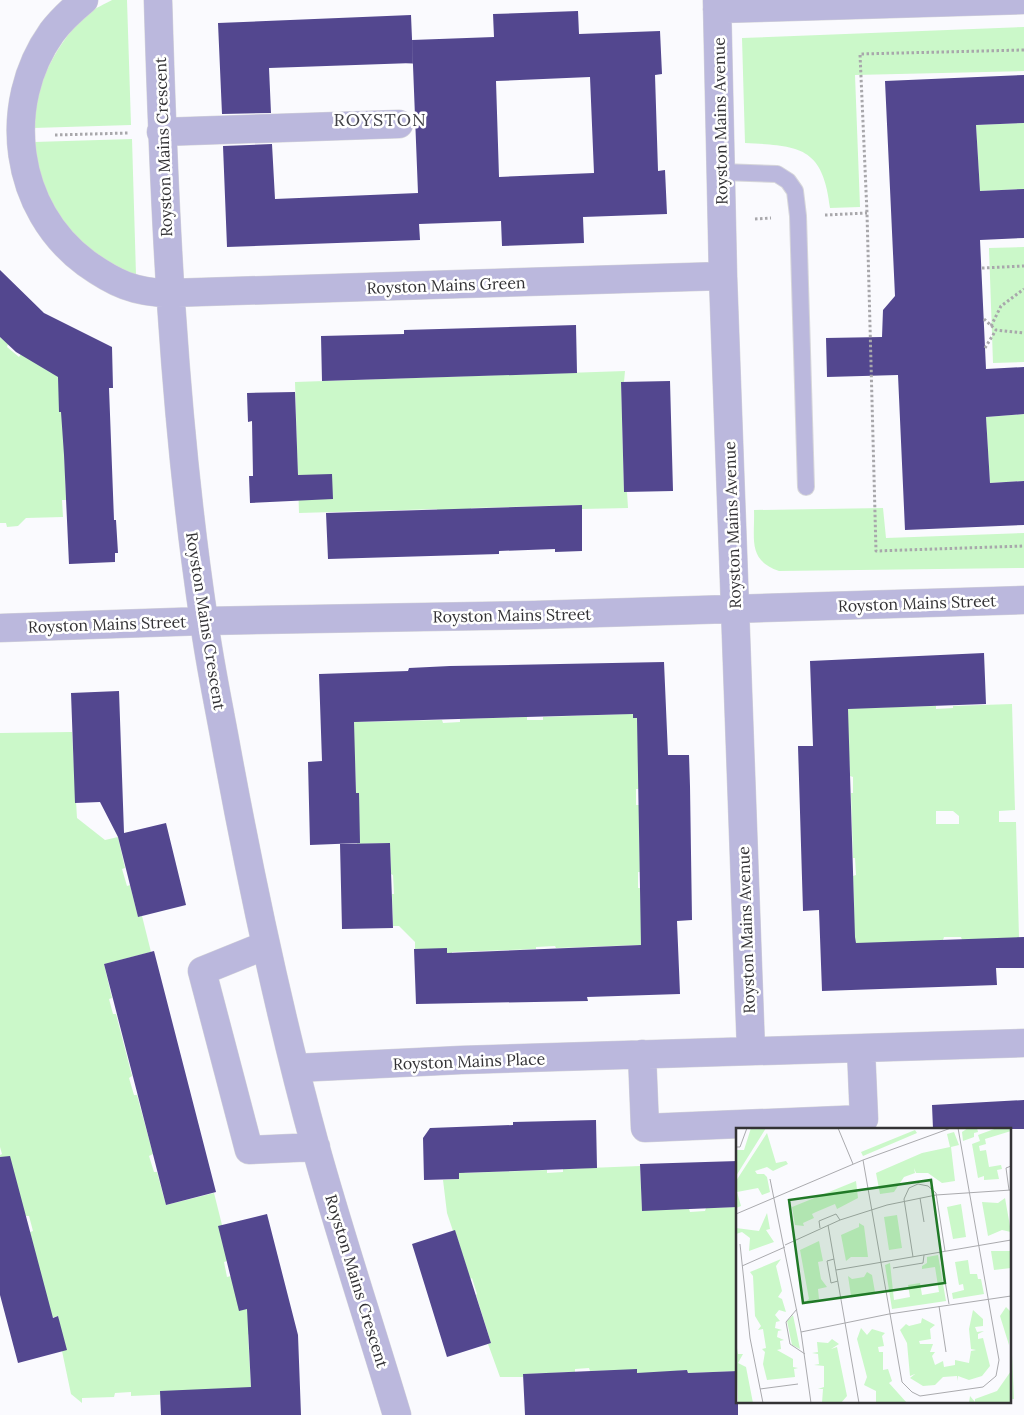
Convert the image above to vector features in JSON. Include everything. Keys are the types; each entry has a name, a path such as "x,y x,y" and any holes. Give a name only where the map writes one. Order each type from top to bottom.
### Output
{"street":[{"path":"84,0 51,33 38,53 26,84 20,111 19,136 22,164 29,189 46,223 69,250 106,278 127,287 149,293 170,293"},
{"name":"Royston Mains Crescent","path":"158,0 170,293 184,460 204,621 239,818 266,945 316,1147 397,1415"},
{"path":"717,4 1024,0"},
{"name":"Royston Mains Avenue","path":"717,4 723,276 751,1051"},
{"path":"162,132 399,124"},
{"name":"Royston Mains Green","path":"170,293 723,276"},
{"name":"Royston Mains Street","path":"0,628 1024,600"},
{"path":"266,945 202,971 249,1150 316,1147"},
{"name":"Royston Mains Place","path":"296,1068 642,1054 861,1049 1024,1042"},
{"path":"642,1054 645,1128 864,1119 861,1049"}],"lane":[{"path":"721,172 778,174 788,181 795,191 798,216 806,487"}],"path":[{"path":"1024,50 860,54 867,213 876,551 1024,546"},
{"path":"19,136 162,132"},
{"path":"982,268 1024,266"},
{"path":"991,326 1001,306 1024,289"},
{"path":"984,319 996,330 1024,333"},
{"path":"985,348 996,330"}],"green space":[{"path":"112,0 127,0 131,125 33,128 37,97 49,65 58,50 67,36 89,13"},
{"path":"1024,27 1024,71 855,75 860,207 830,208 827,188 821,172 814,161 805,153 780,146 745,143 742,38"},
{"path":"1024,123 1024,189 980,191 976,125"},
{"path":"132,139 136,275 102,258 75,235 64,222 46,190 37,161 34,142"},
{"path":"1024,247 1024,362 993,363 989,248"},
{"path":"0,337 8,344 7,347 19,357 21,354 62,378 59,412 63,412 66,500 62,500 63,517 26,518 18,526 7,527 6,523 0,523"},
{"path":"625,371 624,382 621,383 624,492 627,492 628,508 582,509 581,505 471,508 471,511 438,513 437,509 299,513 295,382"},
{"path":"1024,414 1024,481 990,483 986,417"},
{"path":"883,508 886,538 1024,533 1024,568 779,571 762,561 757,555 754,539 754,510"},
{"path":"846,703 852,708 936,706 936,709 953,708 953,706 1012,704 1015,810 999,811 999,822 1016,822 1019,938 962,940 961,937 944,937 943,940 856,948 855,937 821,938 854,909 853,876 856,875 855,858 853,858 851,793 853,793 853,777 850,776","holes":["936,811 953,811 959,816 959,824 936,824"]},
{"path":"633,709 634,718 665,717 639,789 636,789 636,805 639,805 640,872 638,872 638,888 641,888 645,951 638,945 556,948 555,946 536,947 536,949 452,952 452,959 415,949 415,942 399,926 393,926 392,894 394,894 390,843 357,844 359,793 356,793 355,761 324,761 353,717 360,722 442,720 443,723 460,722 460,719 527,717 527,720 543,720 543,717 627,714"},
{"path":"72,732 77,818 105,840 118,837 125,868 122,869 127,886 130,885 138,917 142,916 151,952 104,964 112,998 109,999 113,1014 116,1014 132,1076 129,1078 134,1095 137,1095 153,1154 149,1156 154,1172 157,1172 166,1205 214,1193 222,1225 227,1261 224,1262 227,1277 231,1276 276,1301 248,1335 251,1385 254,1391 196,1390 196,1393 131,1396 131,1392 115,1393 114,1397 82,1398 82,1403 71,1394 62,1351 58,1316 48,1319 30,1232 33,1231 29,1216 26,1216 0,1159 2,1154 0,1147 0,733"},
{"path":"640,1166 642,1210 689,1209 690,1212 705,1211 706,1208 736,1207 736,1371 688,1373 687,1370 637,1375 637,1370 590,1371 589,1368 575,1369 575,1372 523,1374 523,1377 500,1377 488,1344 491,1343 472,1278 470,1279 455,1231 453,1231 447,1213 443,1180 459,1179 459,1168 465,1173 547,1170 547,1173 563,1172 563,1169"},
{"path":"1012,1354 1014,1399 1012,1399"}],"building":[{"path":"578,11 579,34 660,31 662,74 655,75 658,171 665,170 667,214 583,217 584,243 502,246 501,221 419,224 420,240 227,247 223,146 272,144 275,199 418,193 412,40 494,37 493,14","holes":["590,77 594,173 499,177 496,81"]},
{"path":"411,15 413,63 269,68 271,113 222,114 218,23"},
{"path":"1024,75 1024,123 976,125 980,191 1024,189 1024,238 980,240 986,369 1024,367 1024,414 986,417 990,483 1024,481 1024,525 905,530 898,375 827,377 826,338 882,337 883,310 895,296 885,81"},
{"path":"0,270 44,313 112,347 113,388 109,388 114,520 116,520 118,553 115,553 115,562 69,564 58,377 16,352 0,337"},
{"path":"576,325 577,373 322,381 321,336 404,334 404,330"},
{"path":"670,381 673,491 624,492 621,382"},
{"path":"295,392 298,475 332,474 333,499 250,503 249,476 253,476 252,421 248,422 247,393"},
{"path":"582,505 582,551 555,552 555,549 499,551 499,554 328,559 326,513"},
{"path":"984,653 986,704 848,709 855,937 856,943 1024,937 1024,968 996,968 997,985 822,991 819,910 803,911 798,746 813,746 810,661"},
{"path":"664,662 668,755 689,755 692,920 677,921 680,994 587,997 588,1001 416,1004 414,949 447,948 447,953 641,945 637,718 633,718 633,714 354,722 356,793 359,793 360,843 310,845 308,762 322,761 319,674 408,671 409,668 450,666"},
{"path":"119,691 124,833 166,823 186,905 138,917 118,837 100,802 75,803 71,693"},
{"path":"390,843 393,928 342,929 340,844"},
{"path":"154,951 216,1192 166,1205 104,964"},
{"path":"1024,1100 1024,1129 933,1128 932,1105"},
{"path":"596,1120 597,1168 459,1173 459,1179 424,1180 423,1138 430,1128 513,1125 513,1122"},
{"path":"10,1156 53,1318 58,1316 67,1350 18,1363 0,1295 0,1157"},
{"path":"736,1161 736,1207 642,1211 640,1164"},
{"path":"267,1214 298,1335 301,1415 161,1415 160,1391 251,1387 247,1309 239,1311 218,1226"},
{"path":"455,1230 491,1343 447,1357 412,1244"},
{"path":"637,1369 637,1373 687,1370 688,1373 736,1371 738,1415 525,1415 523,1374"}],"district":[{"name":"ROYSTON","path":"380,119"}]}
